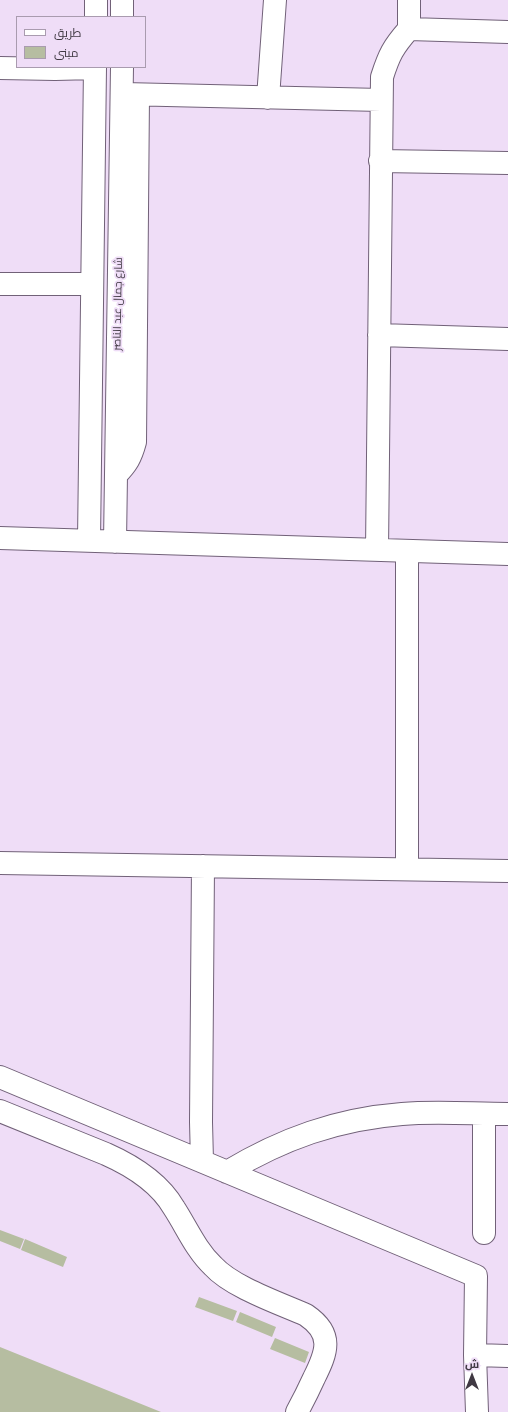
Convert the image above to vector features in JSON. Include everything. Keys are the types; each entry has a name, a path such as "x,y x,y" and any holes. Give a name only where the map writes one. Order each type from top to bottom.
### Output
{"street":[{"path":"96,0 96,16"},
{"path":"122,0 122,16"},
{"path":"268,98 275,0"},
{"path":"377,550 382,77 388,56 397,42 409,29 409,0"},
{"path":"409,29 508,32"},
{"path":"0,68 16,68"},
{"path":"88,540 95,68"},
{"path":"115,542 116,475 132,456 136,442 130,94 122,68"},
{"path":"130,94 381,100"},
{"path":"380,161 508,163"},
{"path":"0,284 92,284"},
{"path":"379,335 508,338"},
{"path":"0,538 508,554"},
{"path":"407,551 407,869"},
{"path":"0,863 508,871"},
{"path":"202,1161 203,866"},
{"path":"0,1077 476,1276 477,1412"},
{"path":"0,1111 112,1156 137,1170 163,1192 201,1252 213,1267 228,1279 306,1315 316,1322 323,1331 326,1341 326,1353 298,1412"},
{"path":"227,1172 254,1156 282,1143 341,1123 372,1117 403,1114 508,1114"},
{"path":"484,1114 484,1233"},
{"path":"476,1355 508,1356"}],"building":[{"path":"0,1230 24,1239 20,1249 0,1241"},
{"path":"25,1239 67,1257 63,1267 21,1250"},
{"path":"199,1297 237,1311 233,1321 195,1307"},
{"path":"240,1312 276,1327 272,1337 236,1322"},
{"path":"275,1338 309,1352 305,1363 270,1349"},
{"path":"0,1347 161,1412 0,1412"}]}
